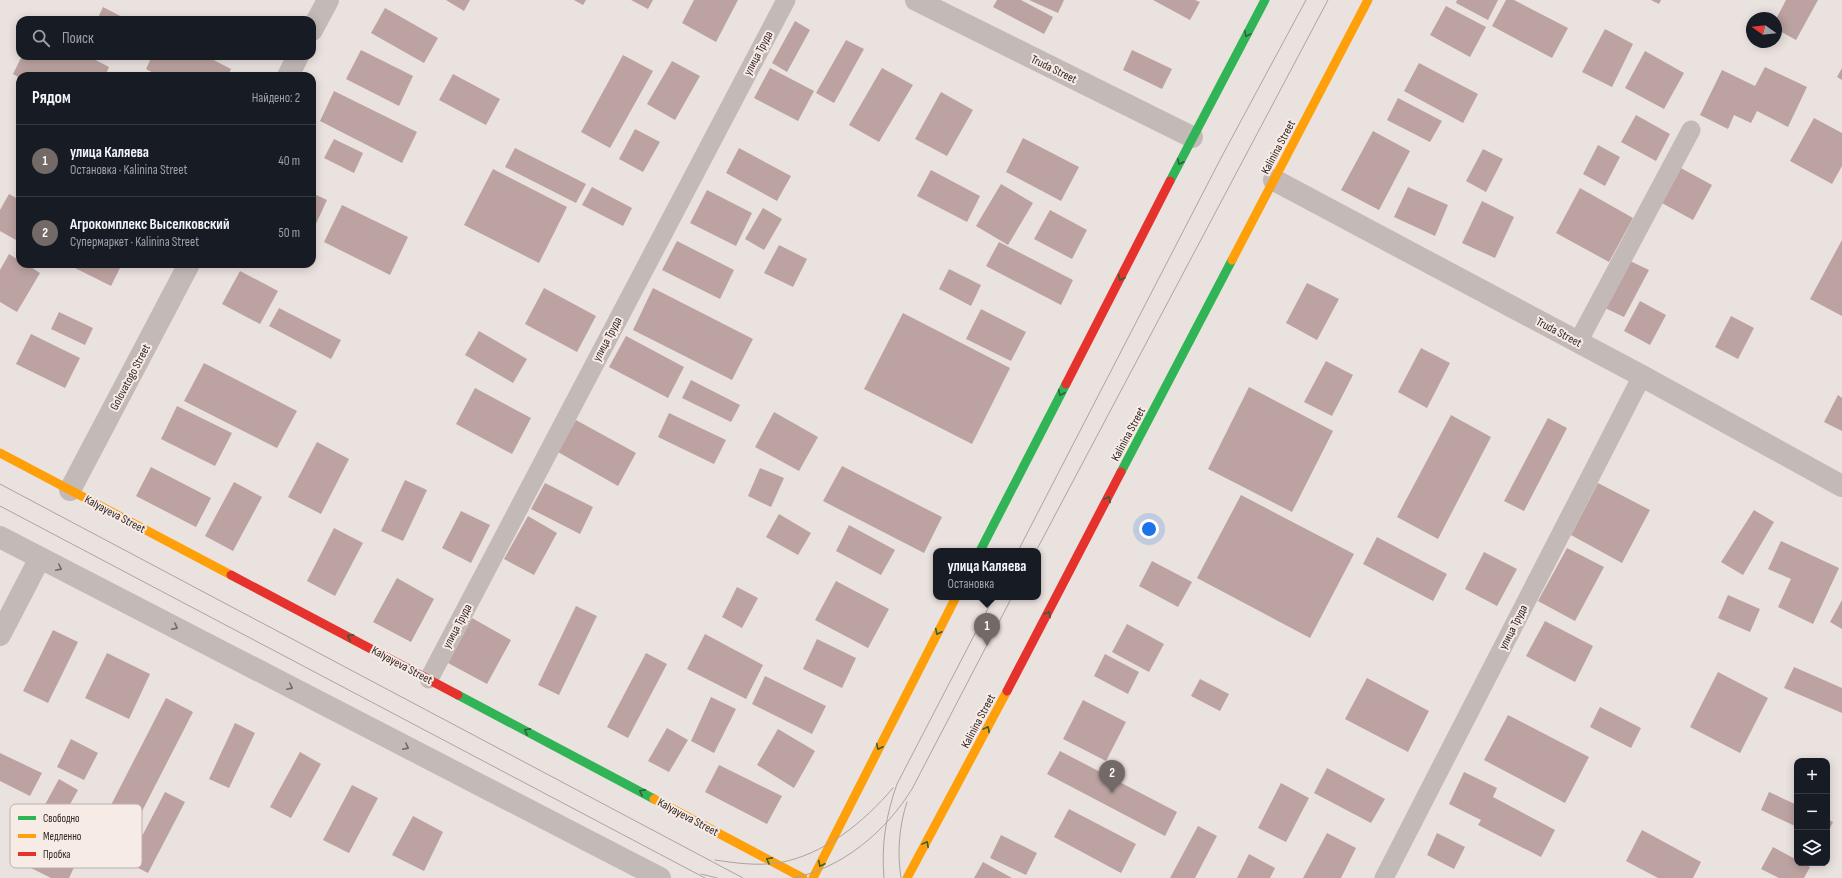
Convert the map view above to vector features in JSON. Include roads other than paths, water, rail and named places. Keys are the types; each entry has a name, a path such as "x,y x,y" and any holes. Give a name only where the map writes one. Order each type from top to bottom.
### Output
{"main road":[{"path":"982,548 1192,138 1265,0"},
{"name":"Kalinina Street","path":"907,878 965,772 1368,0"},
{"name":"Kalyayeva Street","path":"0,453 804,878"},
{"path":"813,878 954,600"}],"street":[{"path":"316,22 328,0"},
{"name":"Truda Street","path":"916,0 1192,138"},
{"path":"290,72 296,60"},
{"name":"Truda Street","path":"1274,180 1642,376 1842,486"},
{"name":"Golovatogo Street","path":"70,490 187,268"},
{"path":"0,536 660,878"},
{"path":"0,635 40,558"}],"lane":[{"name":"улица Труда","path":"429,679 786,0"},
{"path":"1578,342 1691,130"},
{"name":"улица Труда","path":"1384,878 1642,376"}],"tram line":[{"path":"1020,548 1222,156 1306,0"},
{"path":"1038,548 1328,0"},
{"path":"0,484 743,878"},
{"path":"0,506 705,878"},
{"path":"884,878 883,854 885,830 897,784 992,600"},
{"path":"793,878 829,866 846,857 862,846 876,833 901,804 912,789 1010,600"},
{"path":"715,860 746,864 770,864 795,859 811,853 827,845 856,825 882,801 893,788"},
{"path":"901,878 899,859 900,840 902,820 907,802"},
{"path":"701,874 717,878"}],"place":[{"name":"улица Каляева","path":"987,646"},
{"name":"Агрокомплекс Выселковский","path":"1112,793"}]}
